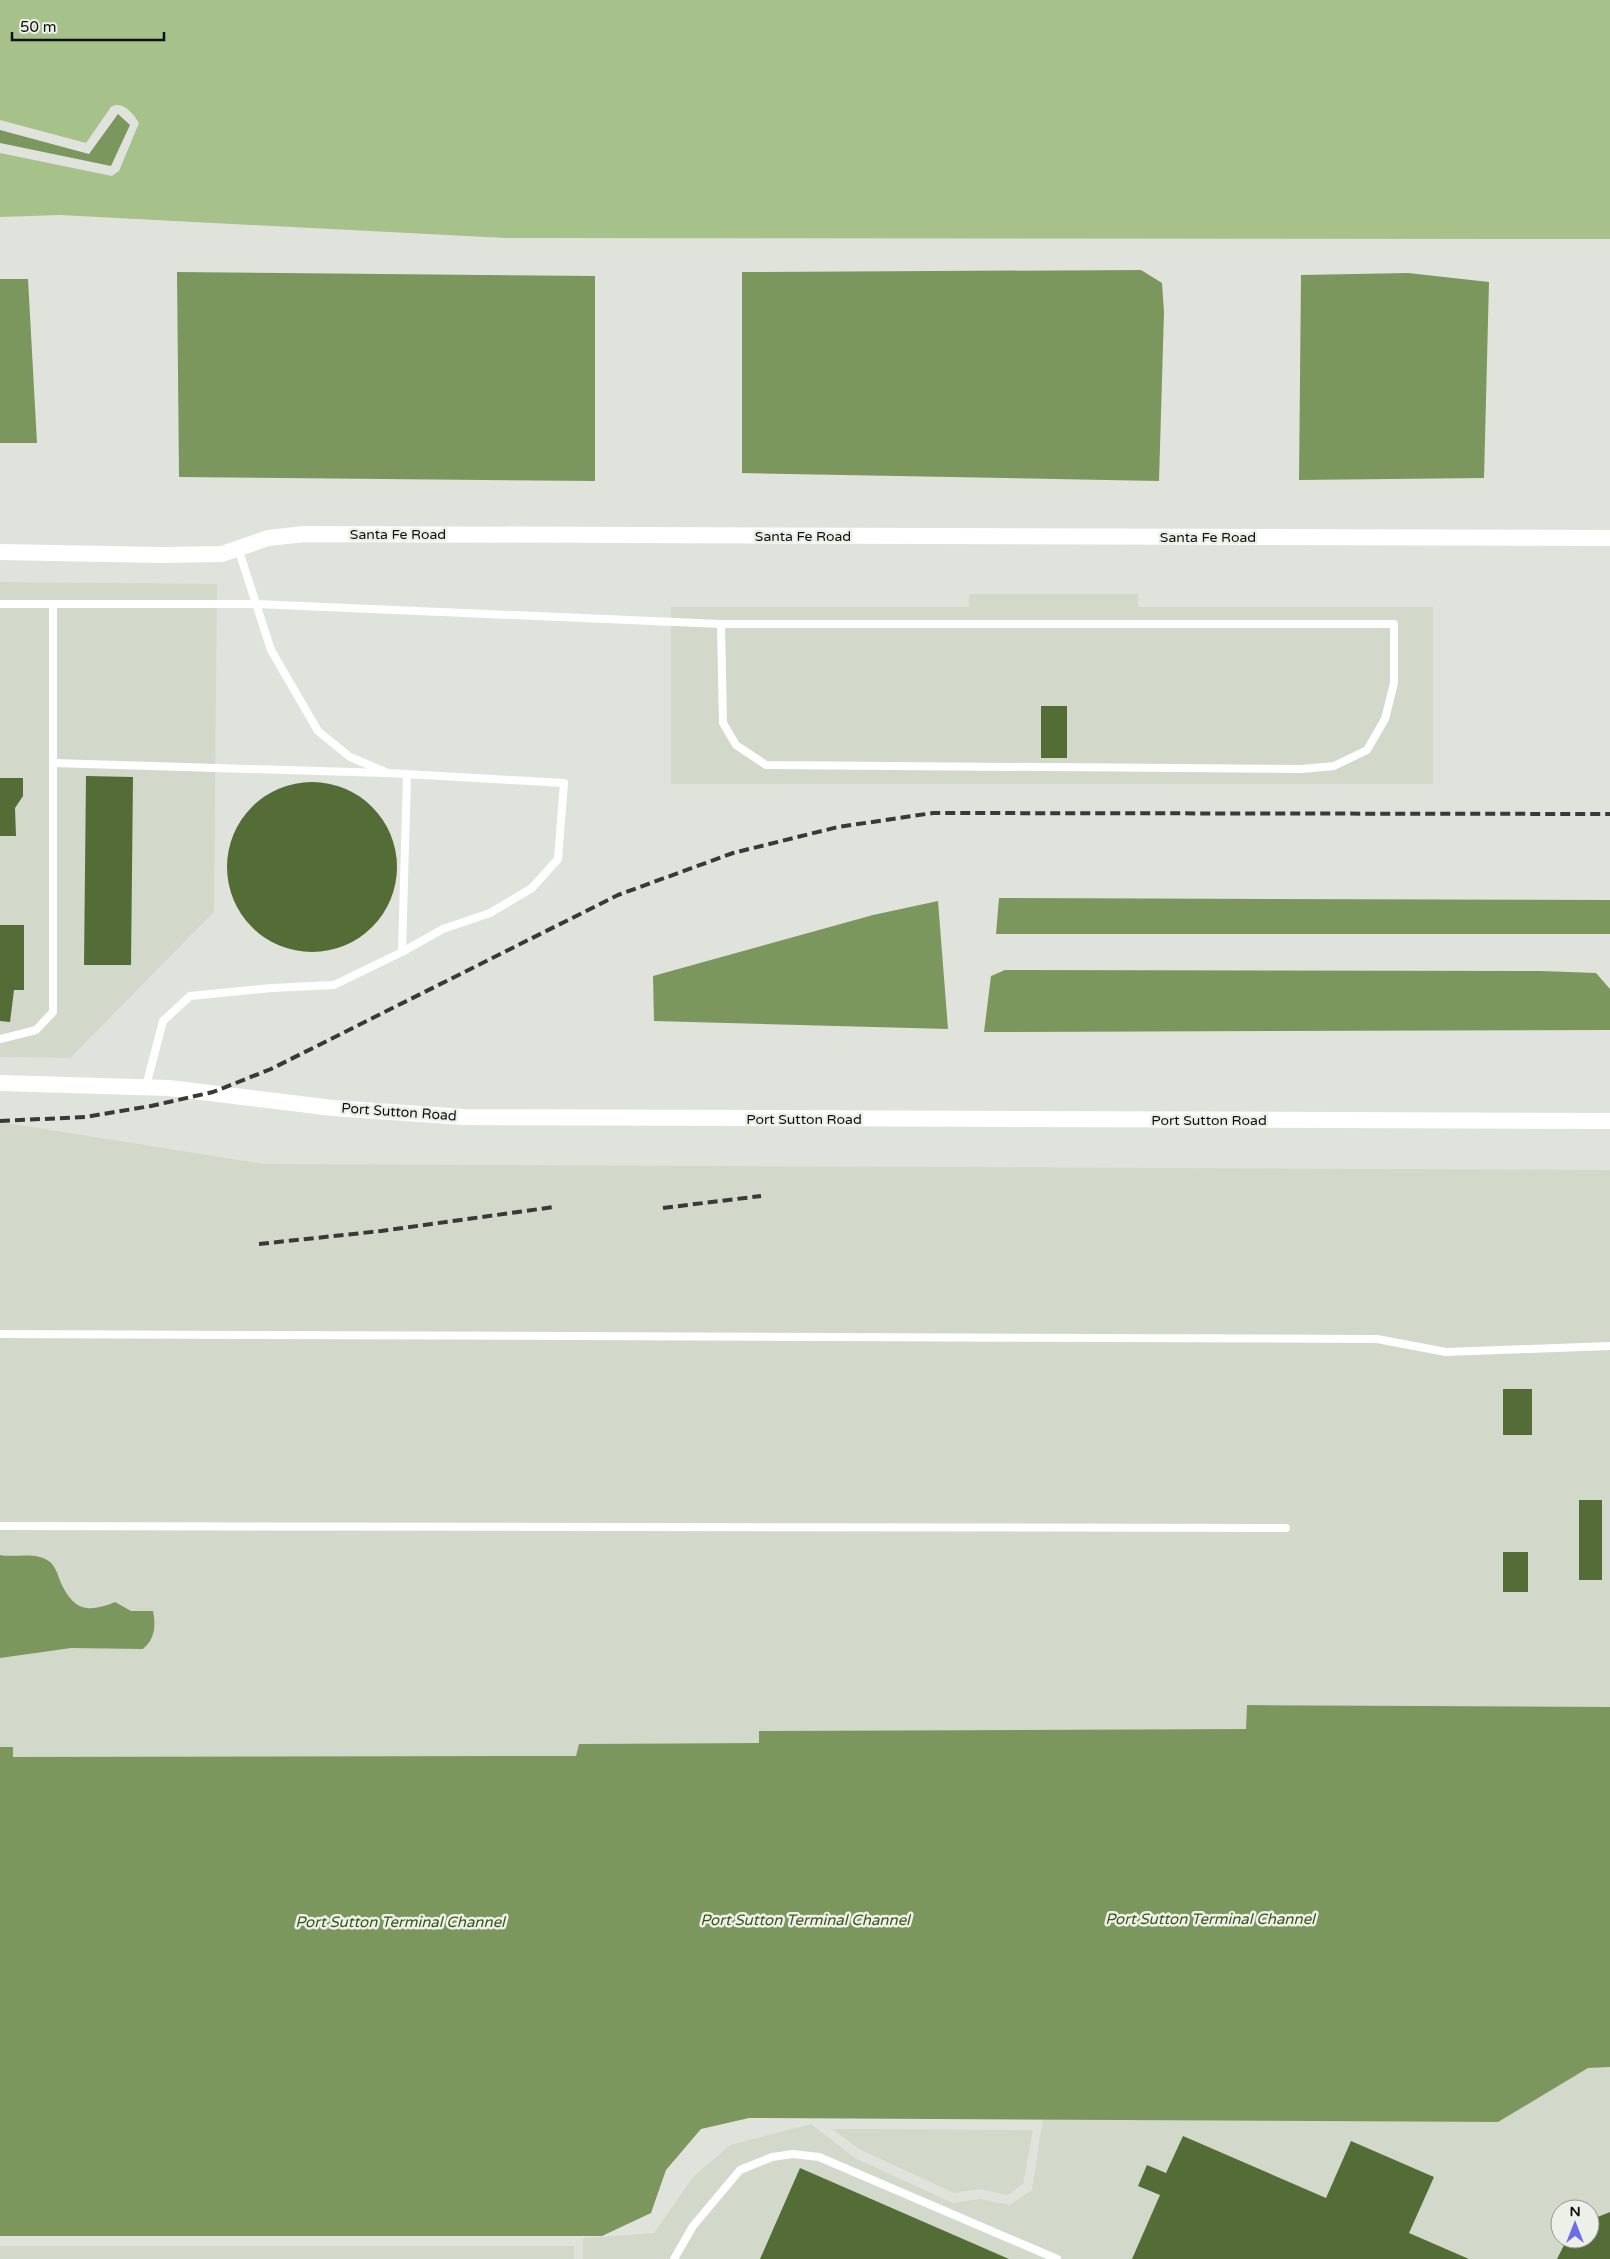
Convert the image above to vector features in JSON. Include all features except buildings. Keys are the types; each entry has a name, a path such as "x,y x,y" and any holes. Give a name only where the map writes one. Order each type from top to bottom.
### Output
{"street":[{"name":"Santa Fe Road","path":"0,552 161,555 222,554 268,538 304,534 1610,538"},
{"name":"Port Sutton Road","path":"0,1083 146,1086 213,1092 333,1108 464,1117 1610,1121"}],"lane":[{"path":"238,548 271,650 318,731 350,757 388,773"},
{"path":"0,604 256,604 721,624 1394,624 1394,683 1385,719 1367,750 1334,766 1292,769 766,765 736,745 723,723 721,624"},
{"path":"0,1039 36,1030 53,1012 53,604"},
{"path":"53,763 388,773 564,783 558,859 532,888 490,913 443,929 402,952 334,985 272,988 190,996 163,1021 146,1086"},
{"path":"402,952 407,774"},
{"path":"0,1334 1377,1339 1446,1352 1610,1346"},
{"path":"0,1526 1286,1528"},
{"path":"674,2259 693,2226 740,2170 772,2157 793,2154 819,2157 1057,2259"}],"shaded area":[{"path":"0,0 1610,0 1610,239 505,238 60,215 0,217 0,153 112,176 119,171 139,123 134,115 123,106 115,105 111,107 86,143 0,120"},
{"path":"0,582 217,584 214,912 70,1058 0,1057"},
{"path":"969,594 1138,594 1138,607 1433,607 1433,784 671,784 671,607 969,607"},
{"path":"0,1122 264,1164 1610,1170 1610,1707 1248,1705 1247,1729 760,1731 760,1743 579,1744 576,1756 13,1757 13,1747 0,1747"},
{"path":"1610,2067 1610,2259 583,2259 583,2238 654,2233 693,2177 730,2145 811,2124 855,2158 953,2203 981,2199 1010,2205 1032,2190 1043,2118 1498,2122 1588,2068"},
{"path":"832,2129 1033,2130 1023,2184 1008,2195 980,2189 954,2193 859,2149"},
{"path":"0,2246 574,2246 574,2259 0,2259"}],"water":[{"path":"118,114 130,125 111,166 0,143 0,130 89,154"},
{"path":"1141,270 1162,283 1164,312 1159,481 742,473 742,272"},
{"path":"177,272 595,276 595,481 179,477"},
{"path":"1408,273 1489,282 1484,478 1299,480 1301,275"},
{"path":"0,279 28,279 37,443 0,443"},
{"path":"999,898 1610,900 1610,934 996,934"},
{"path":"938,901 948,1029 654,1021 653,976 873,915"},
{"path":"1005,970 1541,971 1596,973 1610,989 1610,1030 984,1032 991,976"},
{"path":"0,1555 32,1556 50,1562 54,1566 61,1583 71,1599 83,1607 97,1608 115,1602 131,1611 153,1611 154,1627 150,1641 143,1649 71,1648 0,1658"},
{"name":"Port Sutton Terminal Channel","path":"1247,1705 1610,1707 1610,2067 1588,2068 1498,2122 749,2118 701,2129 666,2170 651,2213 602,2236 0,2236 0,1747 13,1747 13,1757 576,1756 579,1744 759,1743 759,1731 1246,1729"}],"railway":[{"path":"0,1121 85,1117 151,1106 213,1092 271,1069 618,895 733,853 838,827 933,813 1610,814"},
{"path":"663,1208 761,1196"},
{"path":"259,1244 381,1231 554,1207"}]}
